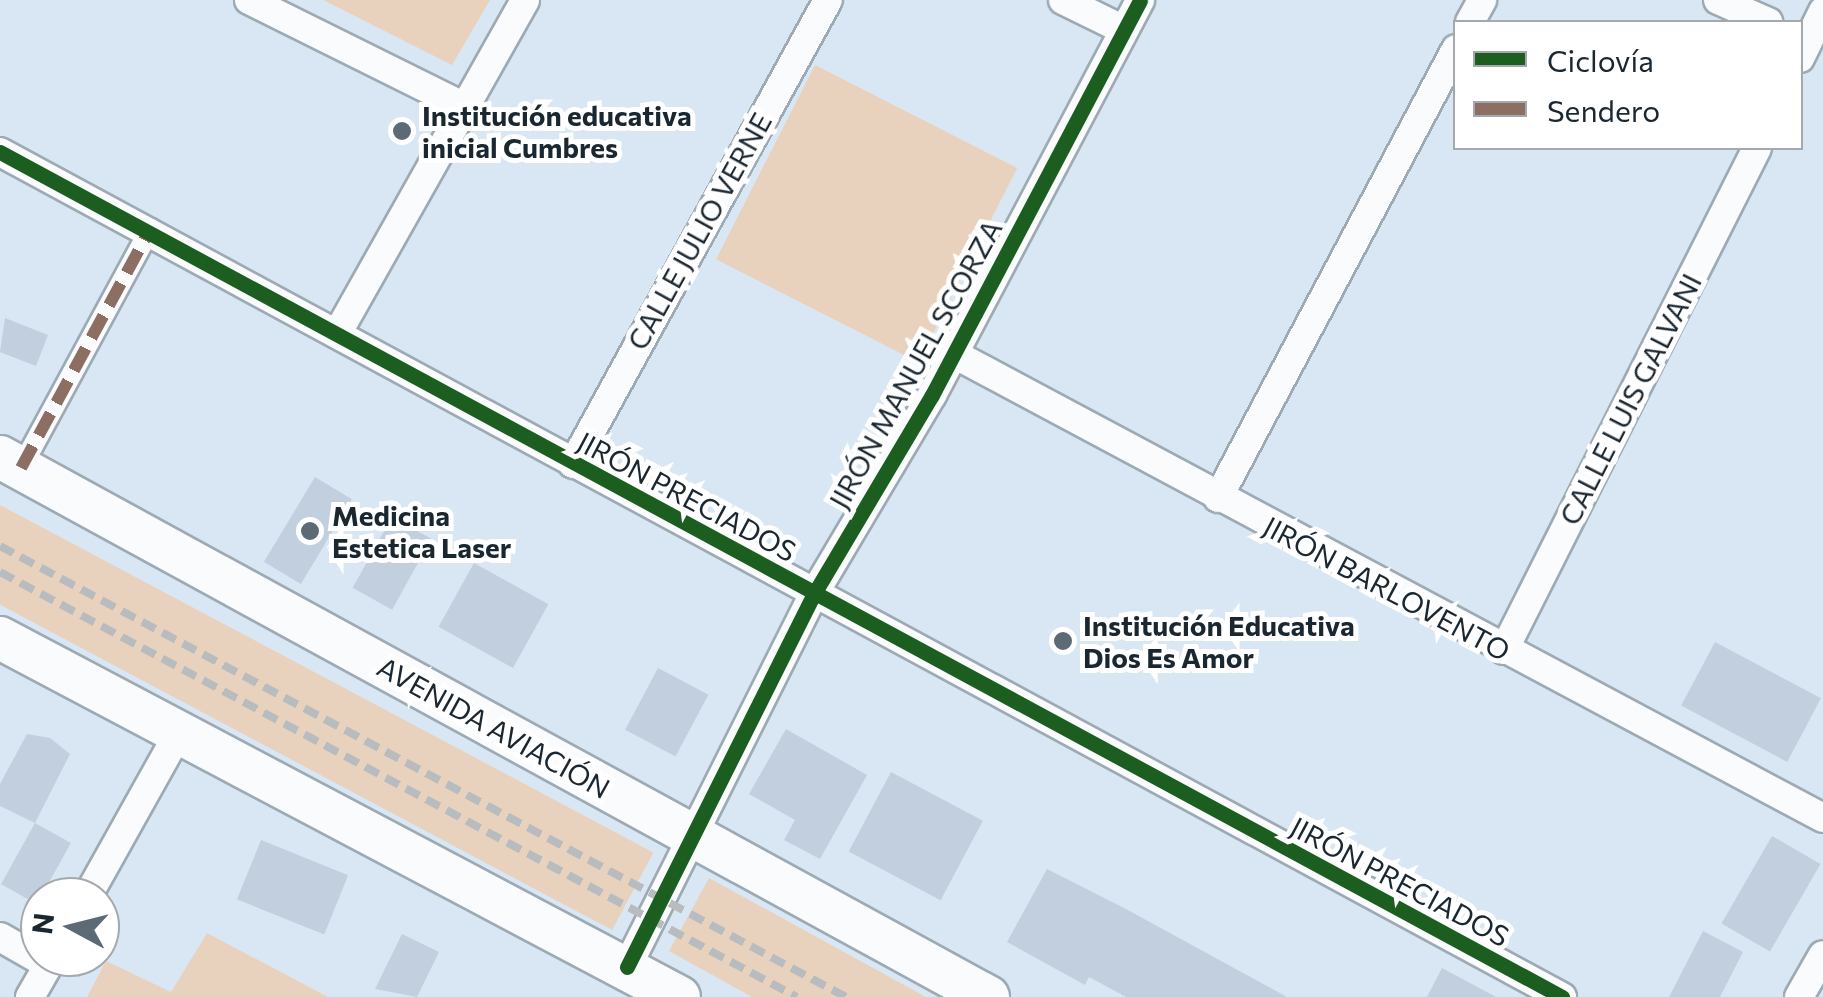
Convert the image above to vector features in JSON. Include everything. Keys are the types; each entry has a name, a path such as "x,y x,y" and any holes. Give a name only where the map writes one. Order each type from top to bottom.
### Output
{"main road":[{"name":"AVENIDA AVIACIÓN","path":"10,462 988,997"},
{"path":"0,638 679,997"}],"street":[{"path":"249,0 465,107"},
{"path":"337,334 525,0"},
{"name":"CALLE JULIO VERNE","path":"573,464 828,0"},
{"path":"1063,0 1124,30"},
{"name":"JIRÓN MANUEL SCORZA","path":"626,967 816,592 954,354 1140,0"},
{"path":"1718,0 1763,20"},
{"path":"1808,46 1823,11"},
{"path":"1218,498 1453,55"},
{"name":"CALLE LUIS GALVANI","path":"1504,650 1755,150"},
{"name":"JIRÓN PRECIADOS","path":"0,152 1562,997"},
{"path":"10,462 150,230"},
{"name":"JIRÓN BARLOVENTO","path":"954,354 1823,818"},
{"path":"98,877 178,734"},
{"path":"1799,997 1823,954"}],"shaded area":[{"path":"323,0 490,0 452,65"},
{"path":"815,65 1017,168 918,362 716,259"},
{"path":"0,505 653,852 612,930 0,605"},
{"path":"709,878 926,997 752,997 669,951"},
{"path":"207,933 328,997 87,997 98,977 120,977 120,968 171,992"}],"building":[{"path":"5,318 48,335 36,366 0,352"},
{"name":"Medicina Estetica Laser","path":"315,477 352,499 301,584 264,562"},
{"path":"392,517 431,539 392,610 353,588"},
{"path":"474,563 548,604 513,668 439,627"},
{"path":"1715,642 1821,698 1787,762 1681,706"},
{"path":"658,668 708,695 675,757 625,730"},
{"path":"786,729 867,775 820,859 784,840 795,820 749,794"},
{"path":"27,734 50,738 70,754 35,823 0,806 0,784"},
{"path":"891,772 983,821 941,900 849,851"},
{"path":"35,823 71,843 52,877 20,877 20,895 1,884"},
{"path":"1772,836 1820,864 1770,951 1722,923"},
{"path":"261,840 348,875 324,935 237,899"},
{"path":"1047,869 1287,997 1126,997 1089,977 1085,985 1007,942"},
{"path":"1703,931 1743,952 1720,997 1669,997"},
{"path":"402,934 439,952 417,997 375,989"},
{"path":"1442,968 1496,997 1427,997"}],"railway":[{"path":"0,546 846,997"},
{"path":"0,572 797,997"}],"marked path":[{"path":"21,468 150,229"}],"cycle path":[{"path":"627,967 815,592 932,395 1140,0"},
{"path":"0,152 1562,997"}],"place":[{"name":"Institución educativa inicial Cumbres","path":"402,131"},
{"name":"Medicina Estetica Laser","path":"310,531"},
{"name":"Institución Educativa Dios Es Amor","path":"1063,641"}]}
